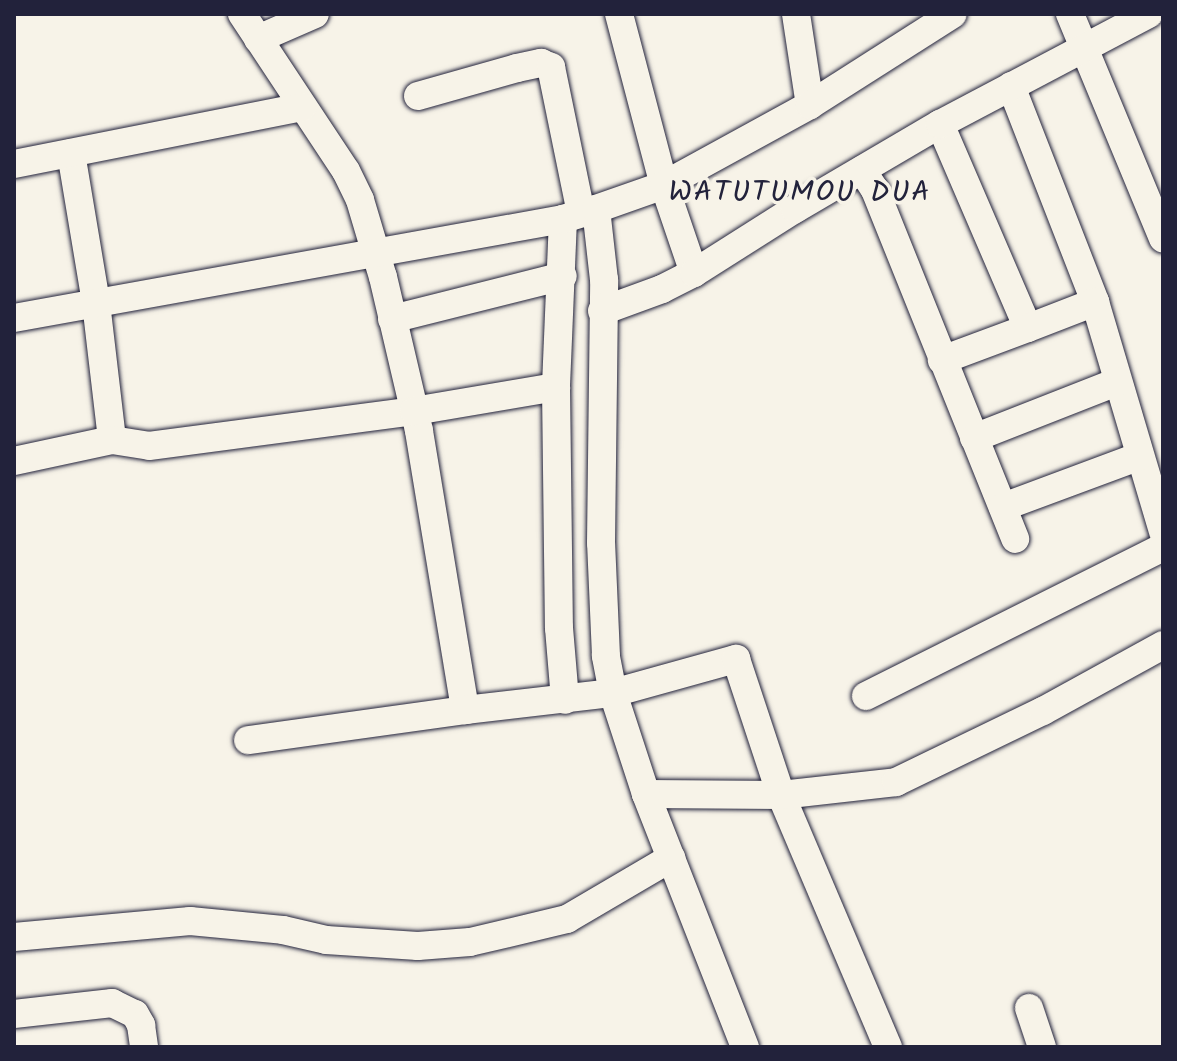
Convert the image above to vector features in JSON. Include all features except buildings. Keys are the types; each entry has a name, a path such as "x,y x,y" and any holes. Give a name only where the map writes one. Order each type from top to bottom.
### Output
{"street":[{"path":"242,14 346,171 360,200 414,411 465,710"},
{"path":"258,39 315,14"},
{"path":"619,14 664,185 694,273"},
{"path":"796,14 810,105"},
{"path":"14,318 580,214 664,185 810,105 953,14"},
{"path":"1070,14 1086,45 1163,239"},
{"path":"602,311 662,289 694,273 940,124 1149,14"},
{"path":"418,96 517,68 541,63 551,67 580,214 604,280 602,607 613,693 646,794 745,1047"},
{"path":"1011,86 1095,302 1163,532"},
{"path":"14,164 302,107"},
{"path":"940,124 1028,328"},
{"path":"71,153 96,303 112,440"},
{"path":"862,170 875,190 1015,539"},
{"path":"565,700 559,628 556,387 563,276 580,214"},
{"path":"392,319 563,276"},
{"path":"942,360 1095,302"},
{"path":"974,438 1117,382"},
{"path":"14,461 112,440 149,446 414,411 556,387"},
{"path":"1003,507 1140,456"},
{"path":"866,696 1163,547"},
{"path":"646,794 781,795 896,782 1043,711 1163,645"},
{"path":"248,740 613,693 736,659 781,795 888,1047"},
{"path":"14,937 190,921 283,930 326,940 418,946 470,942 567,919 671,858"},
{"path":"14,1014 112,1003 135,1014 141,1025 144,1047"},
{"path":"1029,1008 1042,1047"}],"district":[{"name":"WATUTUMOU DUA","path":"800,193"}]}
